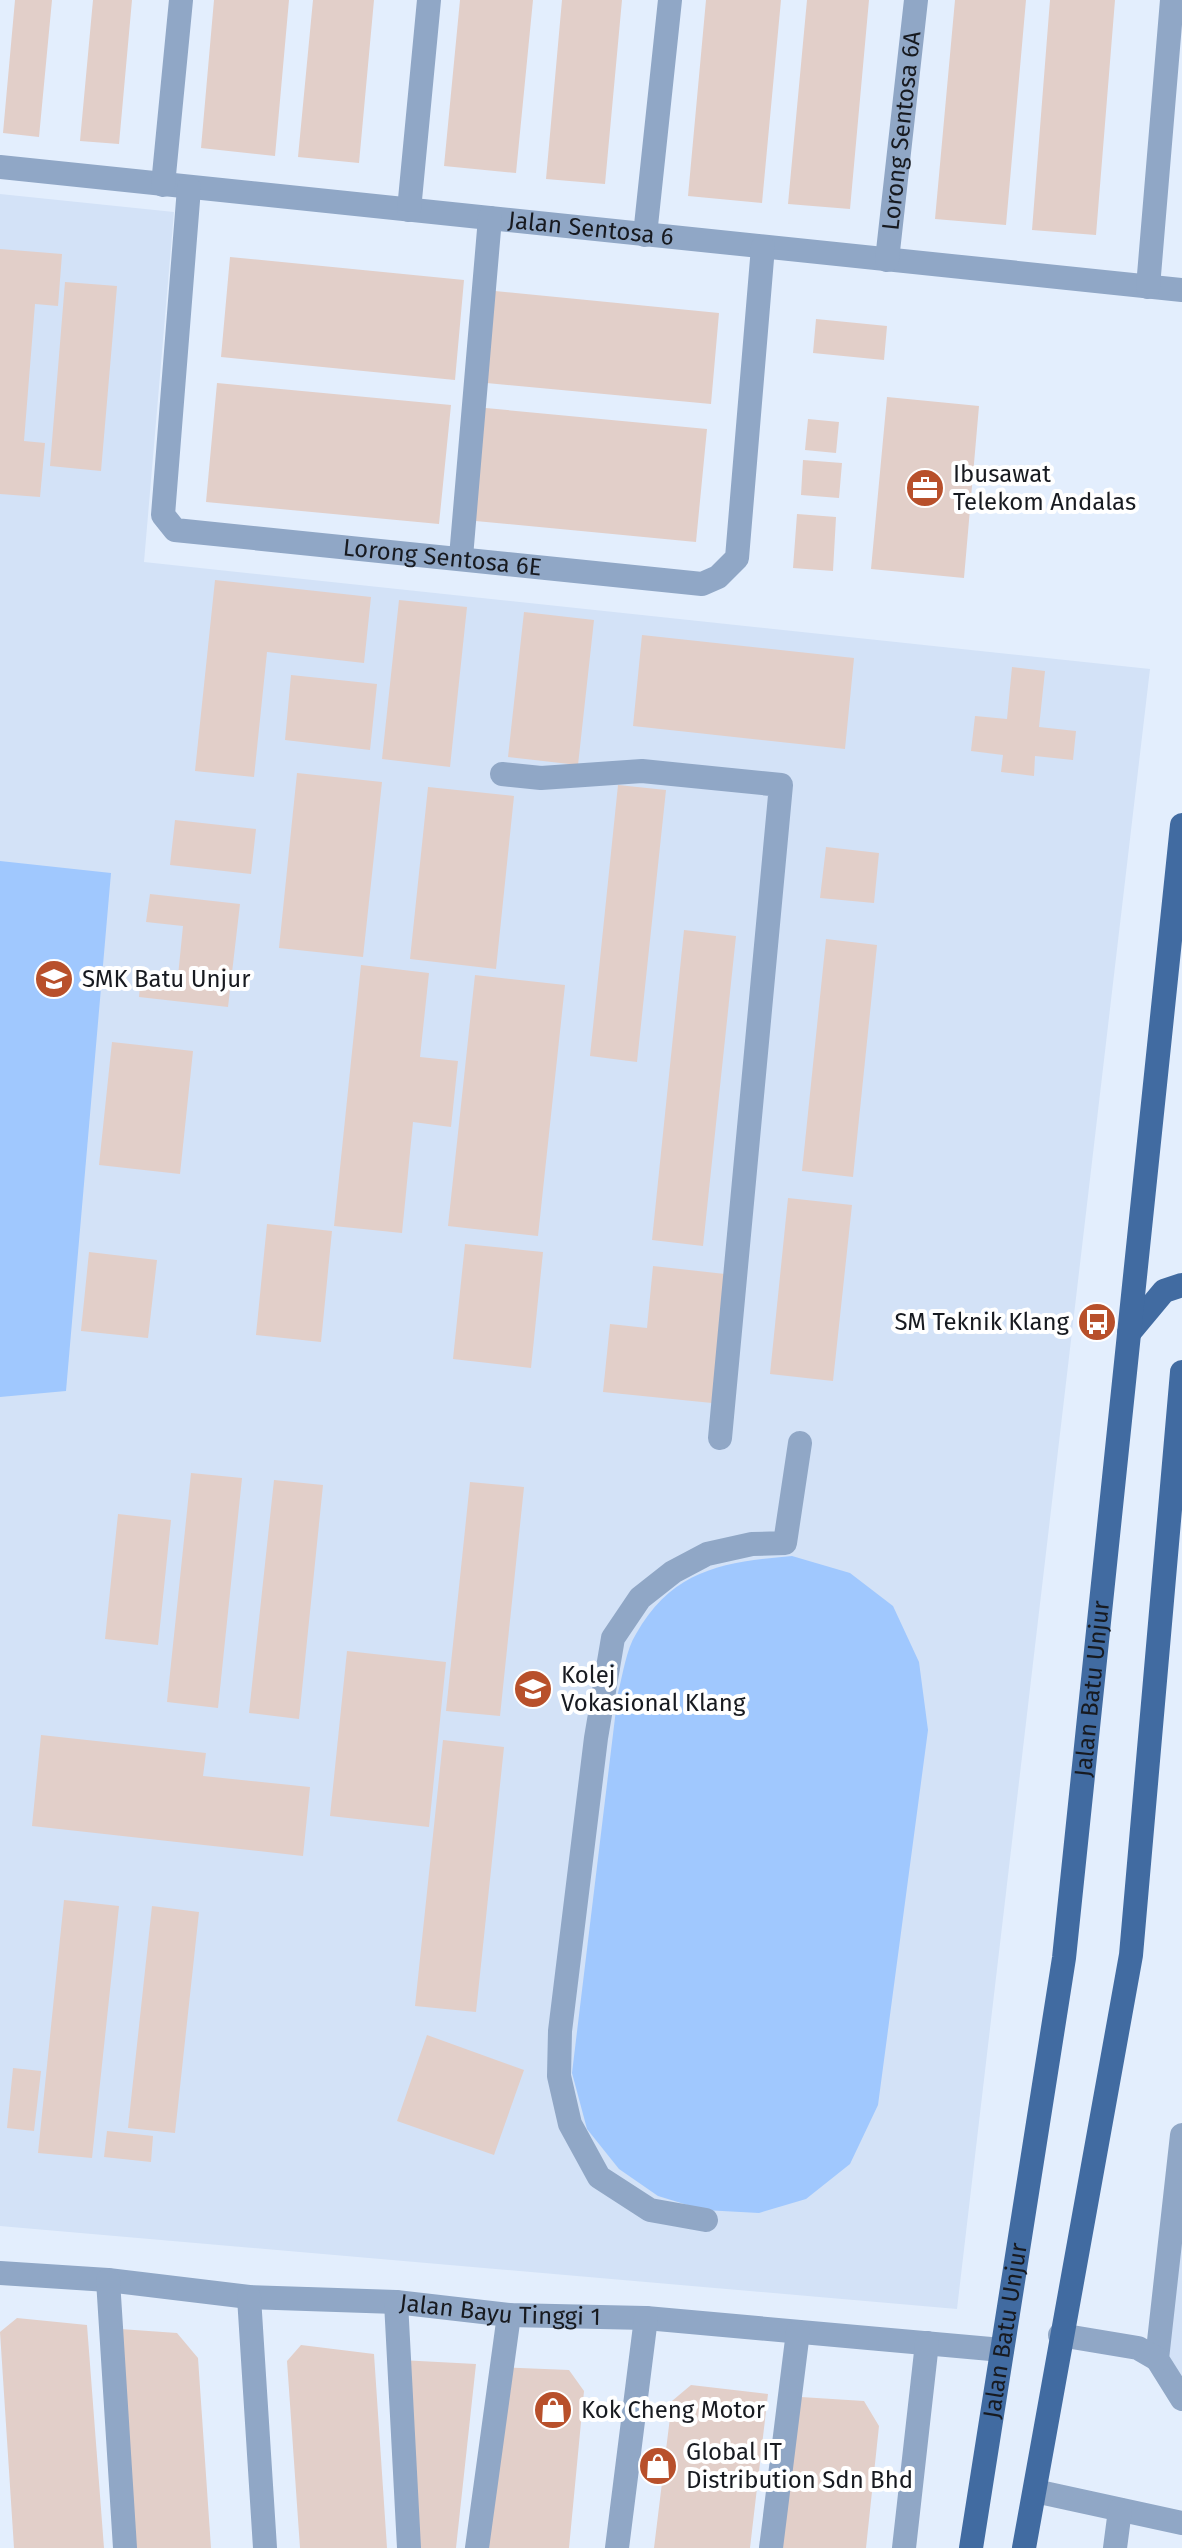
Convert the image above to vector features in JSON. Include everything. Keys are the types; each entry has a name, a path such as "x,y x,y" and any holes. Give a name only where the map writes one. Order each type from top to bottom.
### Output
{"main road":[{"name":"Jalan Batu Unjur","path":"971,2548 1064,1958 1182,825"},
{"path":"1129,1333 1164,1291 1182,1285"},
{"path":"1024,2548 1131,1955 1182,1372"}],"street":[{"path":"163,185 181,0"},
{"path":"409,210 429,0"},
{"path":"645,235 670,0"},
{"name":"Lorong Sentosa 6A","path":"887,260 916,0"},
{"path":"1148,287 1172,0"},
{"name":"Jalan Sentosa 6","path":"0,167 1182,290"},
{"name":"Lorong Sentosa 6E","path":"189,188 163,515 175,530 702,584 728,569 737,558 763,247"},
{"path":"461,557 490,218"},
{"path":"502,774 541,778 642,771 781,785 720,1438"},
{"path":"706,2220 650,2210 599,2177 570,2124 559,2076 560,2031 596,1738 613,1638 640,1598 673,1572 707,1554 752,1544 785,1543 800,1443"},
{"path":"1157,2359 1182,2135"},
{"name":"Jalan Bayu Tinggi 1","path":"0,2273 108,2280 249,2297 396,2302 509,2315 646,2318 1002,2350"},
{"path":"108,2280 125,2548"},
{"path":"249,2297 265,2548"},
{"path":"396,2302 409,2548"},
{"path":"477,2548 509,2315"},
{"path":"617,2548 646,2318"},
{"path":"771,2548 798,2332"},
{"path":"1060,2335 1138,2348 1157,2359 1182,2399"},
{"path":"904,2548 927,2343"},
{"path":"1035,2491 1182,2523"},
{"path":"1115,2548 1120,2510"}],"shaded area":[{"name":"Kolej Vokasional Klang","path":"0,194 174,212 144,562 1150,669 957,2309 0,2226"},
{"path":"0,861 111,873 66,1391 0,1397"},
{"path":"792,1556 850,1573 893,1606 919,1662 928,1730 878,2105 850,2164 806,2199 759,2213 704,2210 658,2196 619,2169 587,2129 572,2073 618,1693 633,1640 666,1595 684,1582 723,1566"},
{"path":"1182,2219 1182,2384 1168,2357"}],"building":[{"path":"15,0 52,0 39,137 3,133"},
{"path":"93,0 132,0 119,144 80,141"},
{"path":"214,0 289,0 275,156 201,148"},
{"path":"313,0 374,0 359,163 298,157"},
{"path":"460,0 533,0 516,173 444,166"},
{"path":"562,0 622,0 605,184 546,179"},
{"path":"706,0 781,0 762,203 688,196"},
{"path":"807,0 869,0 850,209 788,204"},
{"path":"955,0 1026,0 1006,225 935,219"},
{"path":"1050,0 1115,0 1096,235 1032,230"},
{"path":"0,249 62,254 58,306 35,304 24,441 45,443 40,497 0,494"},
{"path":"230,257 464,280 455,380 221,357"},
{"path":"65,282 117,286 101,471 50,466"},
{"path":"485,290 719,313 711,404 476,382"},
{"path":"816,319 887,326 884,360 813,353"},
{"path":"217,383 451,405 439,524 206,502"},
{"name":"Ibusawat Telekom Andalas","path":"887,397 979,406 964,578 871,569"},
{"path":"475,407 707,429 696,542 465,520"},
{"path":"808,419 839,422 836,453 805,450"},
{"path":"803,460 842,463 839,498 801,495"},
{"path":"797,514 836,517 833,571 793,568"},
{"path":"215,580 371,597 364,663 267,652 254,777 195,771"},
{"path":"399,600 467,607 450,767 382,759"},
{"path":"524,612 594,620 578,765 508,757"},
{"path":"642,635 854,658 845,749 633,726"},
{"path":"1012,667 1045,671 1039,727 1076,731 1073,760 1035,756 1034,776 1001,772 1003,755 971,751 975,716 1007,719"},
{"path":"291,675 377,684 370,750 285,740"},
{"path":"297,773 382,782 363,957 279,948"},
{"path":"618,785 666,790 637,1062 590,1056"},
{"path":"428,787 514,796 496,969 410,959"},
{"path":"175,820 256,829 251,874 170,865"},
{"path":"826,847 879,853 874,903 820,898"},
{"path":"150,894 240,904 228,1007 139,997 141,972 178,976 183,926 146,922"},
{"path":"684,930 736,936 703,1246 652,1240"},
{"path":"826,939 877,945 853,1177 802,1171"},
{"path":"361,965 429,973 420,1057 458,1061 451,1127 413,1122 402,1233 334,1226"},
{"path":"475,975 565,985 538,1236 448,1226"},
{"path":"112,1042 193,1051 180,1174 99,1165"},
{"path":"788,1198 852,1205 833,1381 770,1374"},
{"path":"267,1224 332,1231 321,1342 256,1335"},
{"path":"465,1244 543,1252 531,1368 453,1359"},
{"path":"89,1252 157,1260 148,1338 81,1331"},
{"path":"653,1266 725,1274 712,1403 603,1392 610,1324 647,1328"},
{"path":"191,1473 242,1478 218,1708 167,1702"},
{"path":"274,1480 323,1485 299,1719 249,1713"},
{"path":"470,1482 524,1487 500,1716 446,1711"},
{"path":"118,1514 171,1520 158,1645 105,1639"},
{"path":"347,1651 446,1662 429,1827 330,1816"},
{"path":"41,1735 206,1753 203,1776 310,1787 303,1856 32,1826"},
{"path":"443,1740 504,1747 476,2012 415,2006"},
{"path":"64,1900 119,1906 92,2158 38,2153"},
{"path":"152,1906 199,1912 175,2133 128,2128"},
{"path":"427,2035 524,2070 494,2155 397,2121"},
{"path":"13,2068 41,2071 34,2131 7,2128"},
{"path":"107,2131 153,2136 151,2162 104,2157"},
{"path":"17,2318 87,2325 104,2548 14,2548 0,2332"},
{"path":"106,2328 177,2333 198,2358 211,2548 121,2548"},
{"path":"301,2345 374,2354 387,2548 300,2548 287,2361"},
{"path":"400,2360 476,2364 456,2548 410,2548"},
{"path":"496,2367 569,2370 584,2391 569,2548 478,2548"},
{"path":"691,2385 768,2394 750,2548 654,2548 672,2401"},
{"path":"785,2396 864,2401 879,2426 866,2548 771,2548"}],"place":[{"name":"Ibusawat Telekom Andalas","path":"925,488"},
{"name":"SMK Batu Unjur","path":"54,979"},
{"name":"SM Teknik Klang","path":"1097,1322"},
{"name":"Kolej Vokasional Klang","path":"533,1689"},
{"name":"Kok Cheng Motor","path":"553,2410"},
{"name":"Global IT Distribution Sdn Bhd","path":"658,2466"}]}
